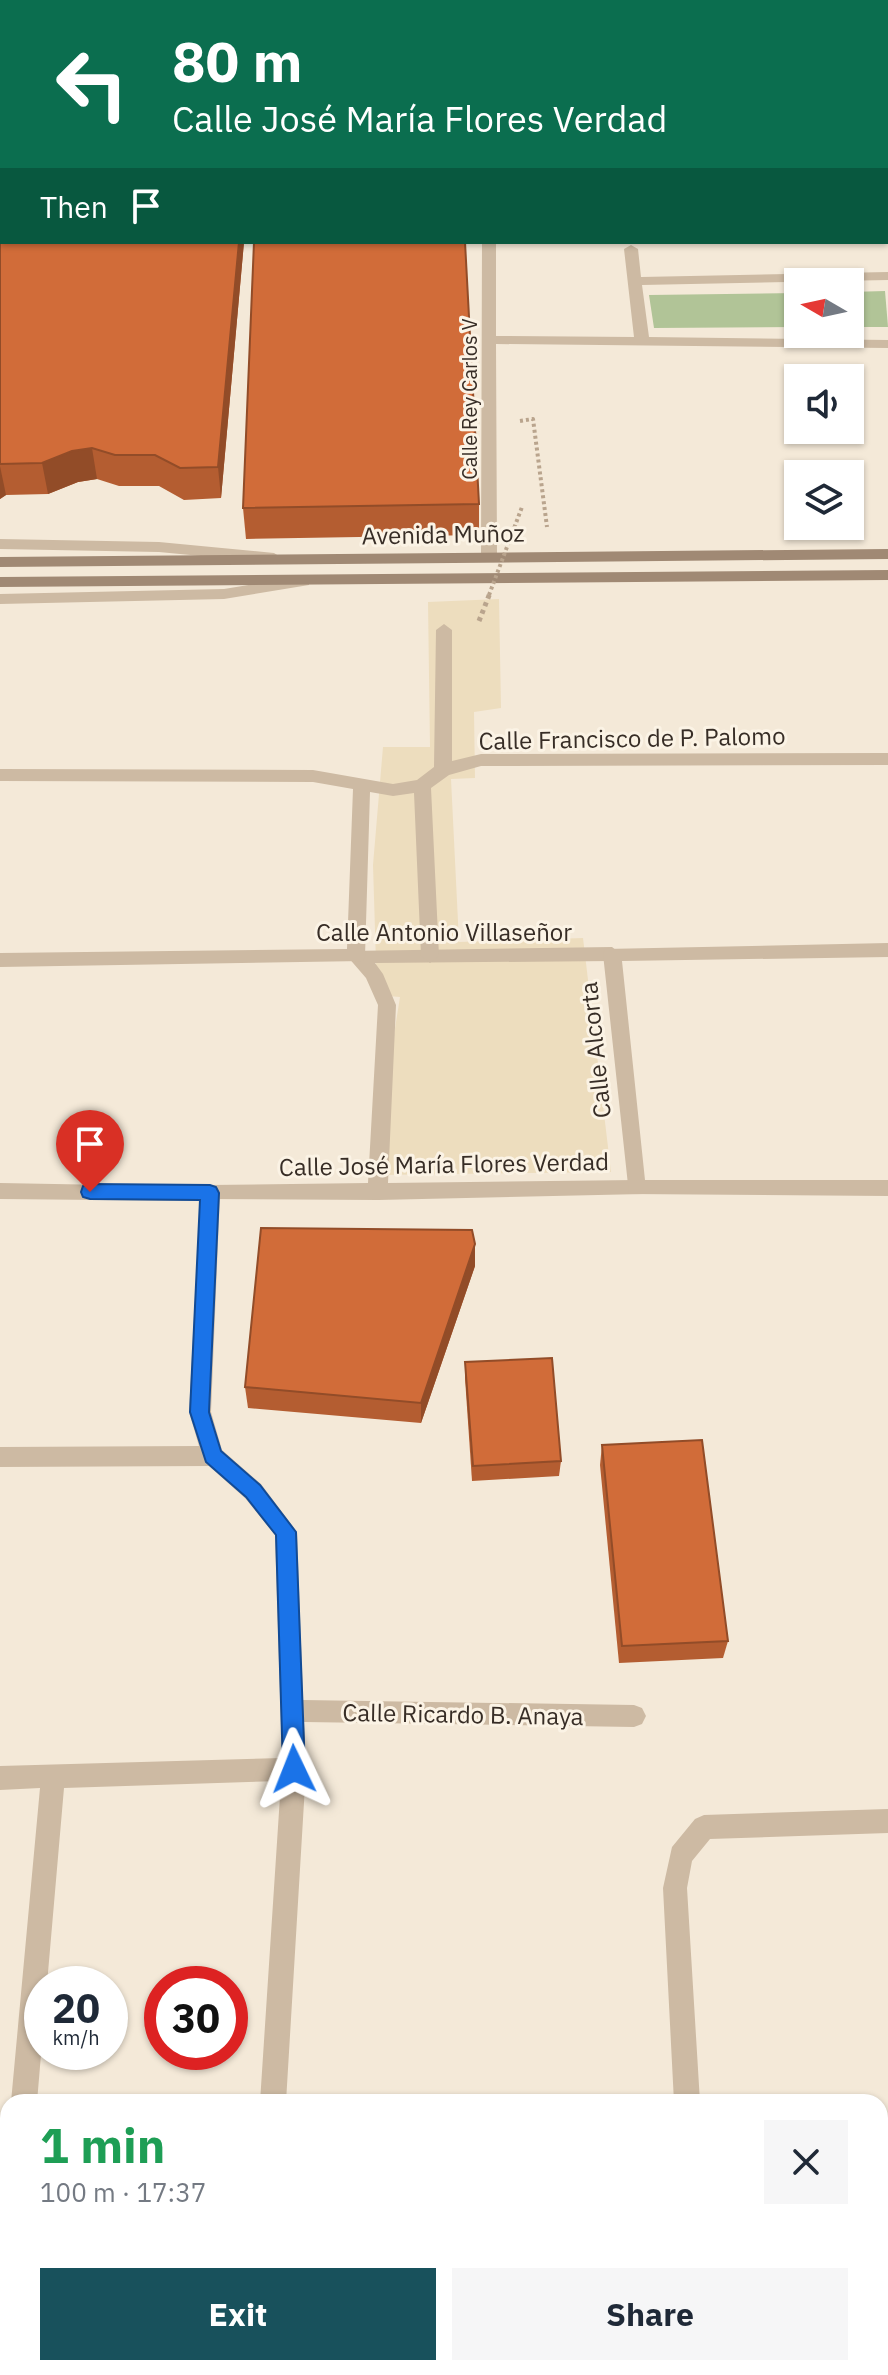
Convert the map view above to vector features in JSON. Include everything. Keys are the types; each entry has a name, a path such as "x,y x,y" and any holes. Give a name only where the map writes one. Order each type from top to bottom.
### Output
{"main road":[{"name":"Avenida Muñoz","path":"0,562 302,562 489,556 888,554"},
{"name":"Avenida Muñoz","path":"0,582 888,575"}],"street":[{"name":"Calle Rey Carlos V","path":"489,244 489,556"},
{"path":"631,249 642,343"},
{"path":"635,281 888,276"},
{"path":"490,340 888,344"},
{"path":"0,544 159,547 302,562"},
{"path":"0,599 224,594 312,579"},
{"path":"443,770 444,630"},
{"name":"Calle Francisco de P. Palomo","path":"422,785 443,770 481,760 888,759"},
{"path":"0,775 313,776 393,790 422,785 430,956"},
{"path":"362,784 356,956 374,974 387,1005 378,1192"},
{"name":"Calle Antonio Villaseñor","path":"0,960 888,950"},
{"name":"Calle Alcorta","path":"612,954 636,1188"},
{"name":"Calle José María Flores Verdad","path":"0,1191 210,1193 888,1188"},
{"path":"210,1193 200,1412 213,1456 253,1491 286,1532 294,1769 274,2094"},
{"path":"0,1457 213,1456"},
{"name":"Calle Ricardo B. Anaya","path":"292,1711 634,1716"},
{"path":"0,1778 294,1769"},
{"path":"25,2094 53,1777"},
{"path":"687,2094 675,1888 681,1856 704,1827 888,1821"}],"path":[{"path":"515,421 533,419 550,556"},
{"path":"479,621 522,507"}],"green space":[{"path":"885,291 888,327 864,327 864,292"},
{"path":"784,293 784,327 654,328 649,295"}],"shaded area":[{"path":"499,599 501,708 474,712 475,778 451,779 459,942 583,938 611,1172 378,1175 385,1091 400,997 377,995 373,865 383,747 430,747 428,602"}],"building":[{"path":"0,244 239,244 218,467 180,468 155,455 115,455 92,448 72,451 42,463 0,464"},
{"path":"254,244 465,244 479,504 243,508"},
{"path":"261,1228 472,1230 475,1244 421,1403 245,1387"},
{"path":"552,1358 561,1461 473,1466 465,1362"},
{"path":"702,1440 728,1641 622,1646 602,1445"}],"route":[{"path":"90,1192 210,1193 200,1412 213,1456 253,1491 286,1532 294,1769"}]}
